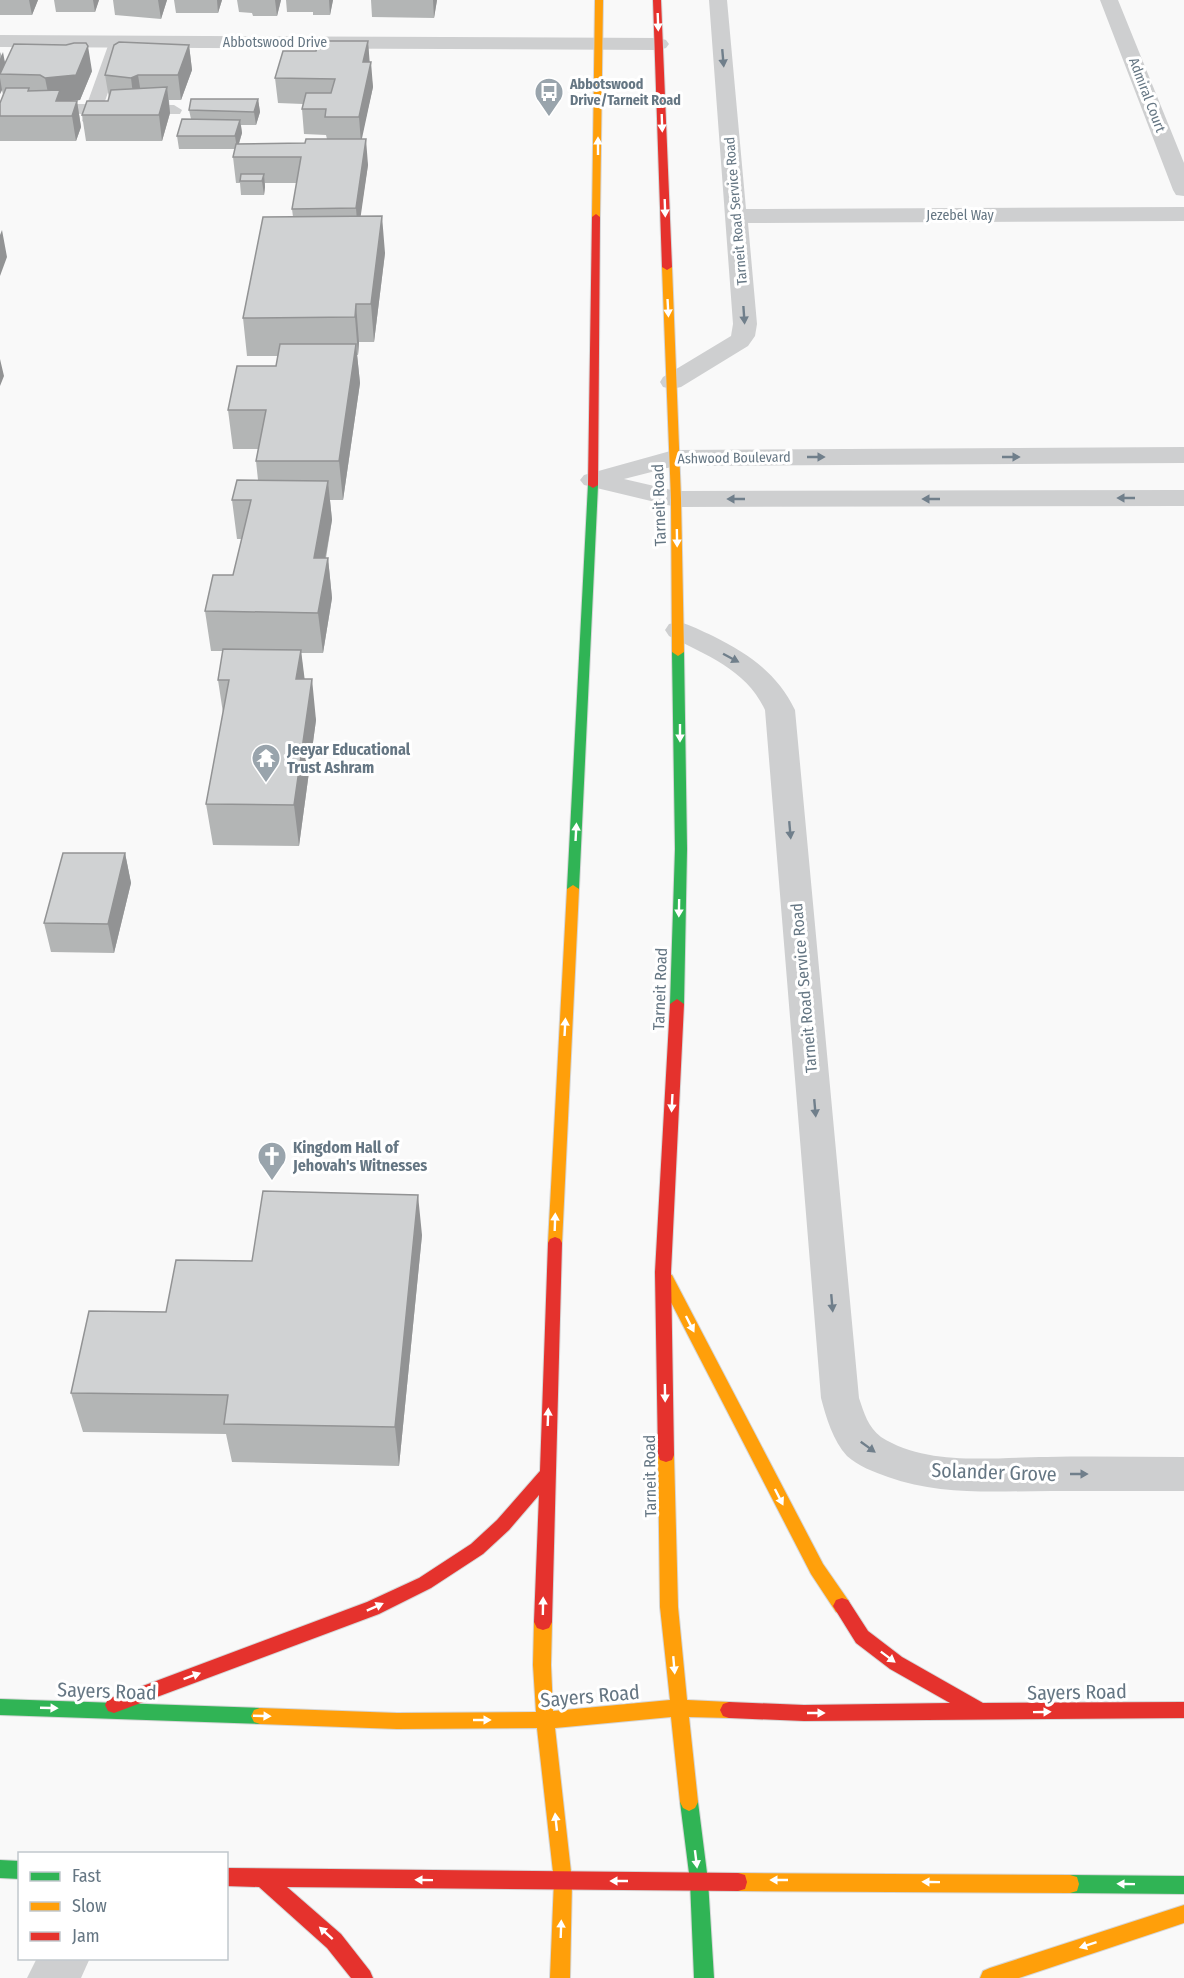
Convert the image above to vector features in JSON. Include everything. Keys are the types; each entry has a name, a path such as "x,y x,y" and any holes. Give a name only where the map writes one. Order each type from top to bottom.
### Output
{"main road":[{"path":"560,1978 562,1881 545,1720 542,1665 556,1195 593,480 599,0"},
{"name":"Tarneit Road","path":"657,0 676,499 681,849 663,1272 669,1607 678,1708 699,1881 704,1978"},
{"path":"663,1272 817,1569 862,1637 896,1663 983,1713"},
{"path":"98,1711 363,1612 425,1583 477,1549 503,1525 546,1475"},
{"name":"Sayers Road","path":"0,1707 398,1721 545,1720 678,1708 804,1713 1184,1710"},
{"path":"0,1869 18,1870"},
{"path":"228,1877 1184,1885"},
{"path":"263,1878 334,1941 363,1978"},
{"path":"990,1978 1184,1914"}],"street":[{"name":"Tarneit Road Service Road","path":"672,382 740,341 745,324 718,0"},
{"name":"Admiral Court","path":"1110,0 1184,190"},
{"name":"Abbotswood Drive","path":"0,41 659,44"},
{"name":"Jezebel Way","path":"737,216 1184,214"},
{"name":"Ashwood Boulevard","path":"593,480 674,458 1184,455"},
{"path":"593,480 676,499 1184,498"},
{"name":"Tarneit Road Service Road","path":"679,630 747,667 764,680 780,710 840,1398"},
{"name":"Solander Grove","path":"840,1398 846,1419 855,1436 867,1449 895,1463 916,1469 953,1473 1184,1474"},
{"path":"51,1978 66,1960"}],"lane":[{"path":"92,115 117,42"},
{"path":"23,109 92,115 174,110"}],"building":[{"path":"319,41 368,41 363,62 371,62 359,117 325,117 326,109 302,109 306,93 331,93 335,79 275,78 283,51 316,51"},
{"path":"119,42 189,45 178,75 138,75 131,78 105,75 114,45"},
{"path":"86,43 88,46 76,75 45,78 40,75 0,74 14,44 66,45"},
{"path":"167,87 159,115 82,115 87,101 108,101 111,90"},
{"path":"6,88 29,88 28,91 60,90 56,101 77,101 72,116 0,116 0,103"},
{"path":"191,99 258,99 254,112 189,110"},
{"path":"182,119 240,120 235,136 177,136"},
{"path":"306,139 366,139 356,208 292,209 301,157 233,157 236,144 305,143"},
{"path":"241,174 264,174 262,181 240,181"},
{"path":"382,216 371,304 356,304 355,317 243,318 263,217"},
{"path":"280,344 356,344 339,461 256,461 266,410 228,410 237,366 276,366"},
{"path":"237,480 328,481 314,558 328,558 318,613 205,611 213,575 233,575 251,500 232,500"},
{"name":"Jeeyar Educational Trust Ashram","path":"223,649 301,650 296,679 312,679 294,805 206,804 229,680 218,680"},
{"path":"63,853 125,853 108,924 44,923"},
{"path":"263,1191 418,1195 395,1427 224,1424 228,1395 71,1393 89,1311 166,1312 176,1260 252,1261"}],"traffic: fast":[{"path":"573,889 593,485"},
{"path":"677,1004 681,849 678,652"},
{"path":"0,1707 260,1716"},
{"path":"689,1802 699,1881 704,1978"},
{"path":"0,1869 18,1870"},
{"path":"1070,1884 1184,1885"}],"traffic: slow":[{"path":"596,217 599,0"},
{"path":"667,267 676,499 678,652"},
{"path":"555,1243 573,889"},
{"path":"667,1279 817,1569 842,1606"},
{"path":"666,1455 669,1607 689,1802"},
{"path":"543,1622 542,1665 545,1720 563,1881 560,1978"},
{"path":"260,1716 397,1721 545,1720 678,1708 729,1710"},
{"path":"738,1882 1070,1884"},
{"path":"990,1978 1184,1914"}],"traffic: jam":[{"path":"657,0 667,267"},
{"path":"593,485 596,217"},
{"path":"666,1455 663,1272 677,1004"},
{"path":"543,1622 555,1243"},
{"path":"114,1705 373,1608 425,1583 477,1549 503,1525 546,1475"},
{"path":"842,1606 862,1637 896,1663 980,1711"},
{"path":"729,1710 804,1713 1184,1710"},
{"path":"228,1877 738,1882"},
{"path":"263,1878 334,1941 363,1978"}],"place":[{"name":"Abbotswood Drive/Tarneit Road","path":"549,118"},
{"name":"Jeeyar Educational Trust Ashram","path":"266,784"},
{"name":"Kingdom Hall of Jehovah's Witnesses","path":"272,1182"}]}
